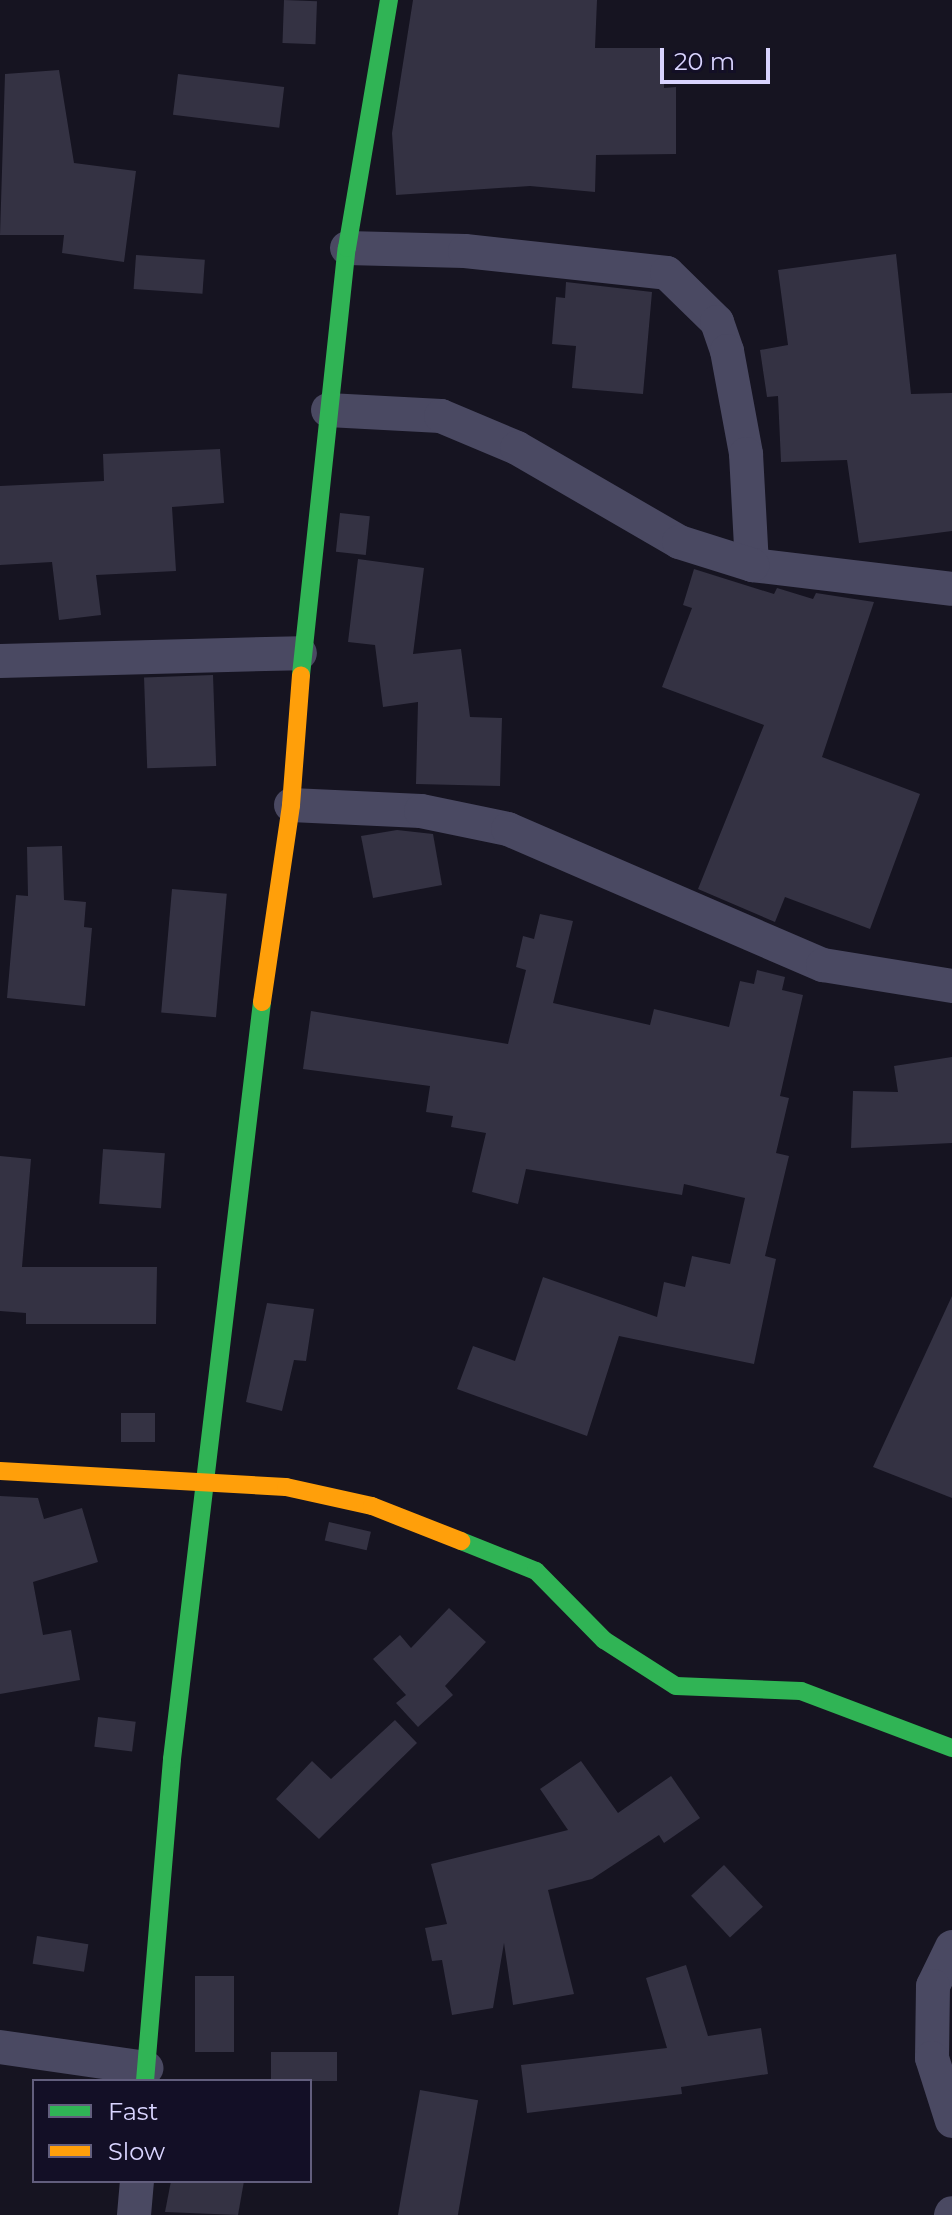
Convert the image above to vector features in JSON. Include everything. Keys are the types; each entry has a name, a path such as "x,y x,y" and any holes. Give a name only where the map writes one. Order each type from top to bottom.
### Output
{"street":[{"path":"0,2047 146,2075 203,1486 291,805 300,653 328,410 347,248 389,0"},
{"path":"347,248 636,268 667,273 694,292 717,322 727,351 746,454 752,565"},
{"path":"328,410 441,416 517,448 679,542 752,565 952,589"},
{"path":"0,661 300,653"},
{"path":"291,805 421,811 508,829 823,965 952,986"},
{"path":"0,1471 203,1486 286,1487 372,1506 536,1571 604,1640 676,1686 801,1691 952,1748"},
{"path":"952,1947 933,1986 932,2058 952,2121"},
{"path":"134,2215 137,2183"}],"building":[{"path":"284,0 317,1 315,44 282,43"},
{"path":"413,0 597,0 595,48 664,48 664,88 676,87 676,154 596,155 595,192 530,186 396,195 392,133"},
{"path":"59,70 74,163 136,171 124,262 62,253 64,235 0,235 5,74"},
{"path":"178,74 284,87 279,128 173,115"},
{"path":"896,254 911,394 952,393 952,531 859,543 847,460 781,462 778,396 767,397 760,350 788,345 778,270"},
{"path":"136,255 205,260 202,294 134,289"},
{"path":"566,282 652,292 643,394 572,388 576,346 552,344 556,297 565,298"},
{"path":"220,449 224,503 172,507 176,571 96,575 101,615 59,620 52,562 0,565 0,486 104,481 103,454"},
{"path":"340,513 370,516 366,555 336,552"},
{"path":"358,559 424,568 413,654 461,649 470,717 502,718 500,786 416,784 418,702 383,707 375,645 348,642"},
{"path":"694,569 774,594 777,588 813,599 816,593 874,602 822,757 920,794 870,929 785,897 775,922 698,889 764,725 662,687 692,608 683,605"},
{"path":"213,675 216,766 147,768 144,677"},
{"path":"397,830 433,834 442,885 373,898 361,836"},
{"path":"62,846 64,900 86,902 84,927 92,928 85,1006 7,998 16,895 28,896 27,847"},
{"path":"172,889 227,894 216,1017 161,1013"},
{"path":"540,914 573,921 553,1003 650,1025 654,1009 729,1027 740,981 754,984 757,970 785,977 782,990 803,995 780,1096 789,1098 776,1153 789,1156 765,1256 776,1259 754,1364 619,1336 587,1436 457,1389 473,1346 515,1361 543,1277 657,1317 664,1282 685,1287 692,1256 730,1264 745,1198 684,1184 682,1195 526,1169 518,1204 472,1192 486,1133 451,1127 453,1116 426,1112 430,1086 303,1069 311,1011 508,1044 526,970 516,967 523,936 534,939"},
{"path":"952,1057 952,1143 851,1148 853,1091 898,1092 894,1066"},
{"path":"103,1149 165,1153 161,1208 99,1204"},
{"path":"0,1156 31,1159 22,1267 157,1267 156,1324 26,1324 26,1313 0,1311"},
{"path":"952,1296 952,1498 873,1467"},
{"path":"267,1303 314,1309 306,1361 294,1360 282,1411 246,1402"},
{"path":"121,1413 155,1413 155,1442 121,1442"},
{"path":"0,1496 38,1498 44,1519 82,1508 98,1562 33,1582 43,1635 71,1630 80,1680 0,1694"},
{"path":"329,1522 371,1532 367,1550 325,1541"},
{"path":"449,1608 486,1642 445,1686 453,1695 418,1727 396,1703 406,1695 373,1659 400,1635 411,1648"},
{"path":"98,1717 136,1722 132,1751 94,1747"},
{"path":"395,1720 417,1743 319,1839 276,1799 312,1761 331,1779"},
{"path":"581,1761 618,1813 671,1776 700,1818 664,1843 659,1835 592,1879 548,1890 574,1994 513,2005 504,1943 493,2008 452,2015 442,1960 432,1961 425,1928 447,1924 431,1864 568,1830 540,1789"},
{"path":"724,1865 763,1907 730,1937 691,1896"},
{"path":"37,1936 88,1944 84,1972 33,1964"},
{"path":"686,1965 708,2036 761,2028 768,2074 681,2087 682,2094 527,2113 521,2065 667,2048 646,1978"},
{"path":"195,1976 234,1976 234,2052 195,2052"},
{"path":"271,2052 337,2052 337,2081 271,2079"},
{"path":"420,2090 478,2100 458,2215 398,2215"},
{"path":"171,2183 244,2183 238,2215 165,2212"}],"traffic: fast":[{"path":"301,675 347,248 389,0"},
{"path":"145,2079 172,1759 262,1002"},
{"path":"461,1541 536,1571 604,1640 676,1686 801,1691 952,1748"}],"traffic: slow":[{"path":"262,1002 291,805 301,675"},
{"path":"0,1471 286,1487 372,1506 461,1541"}]}
